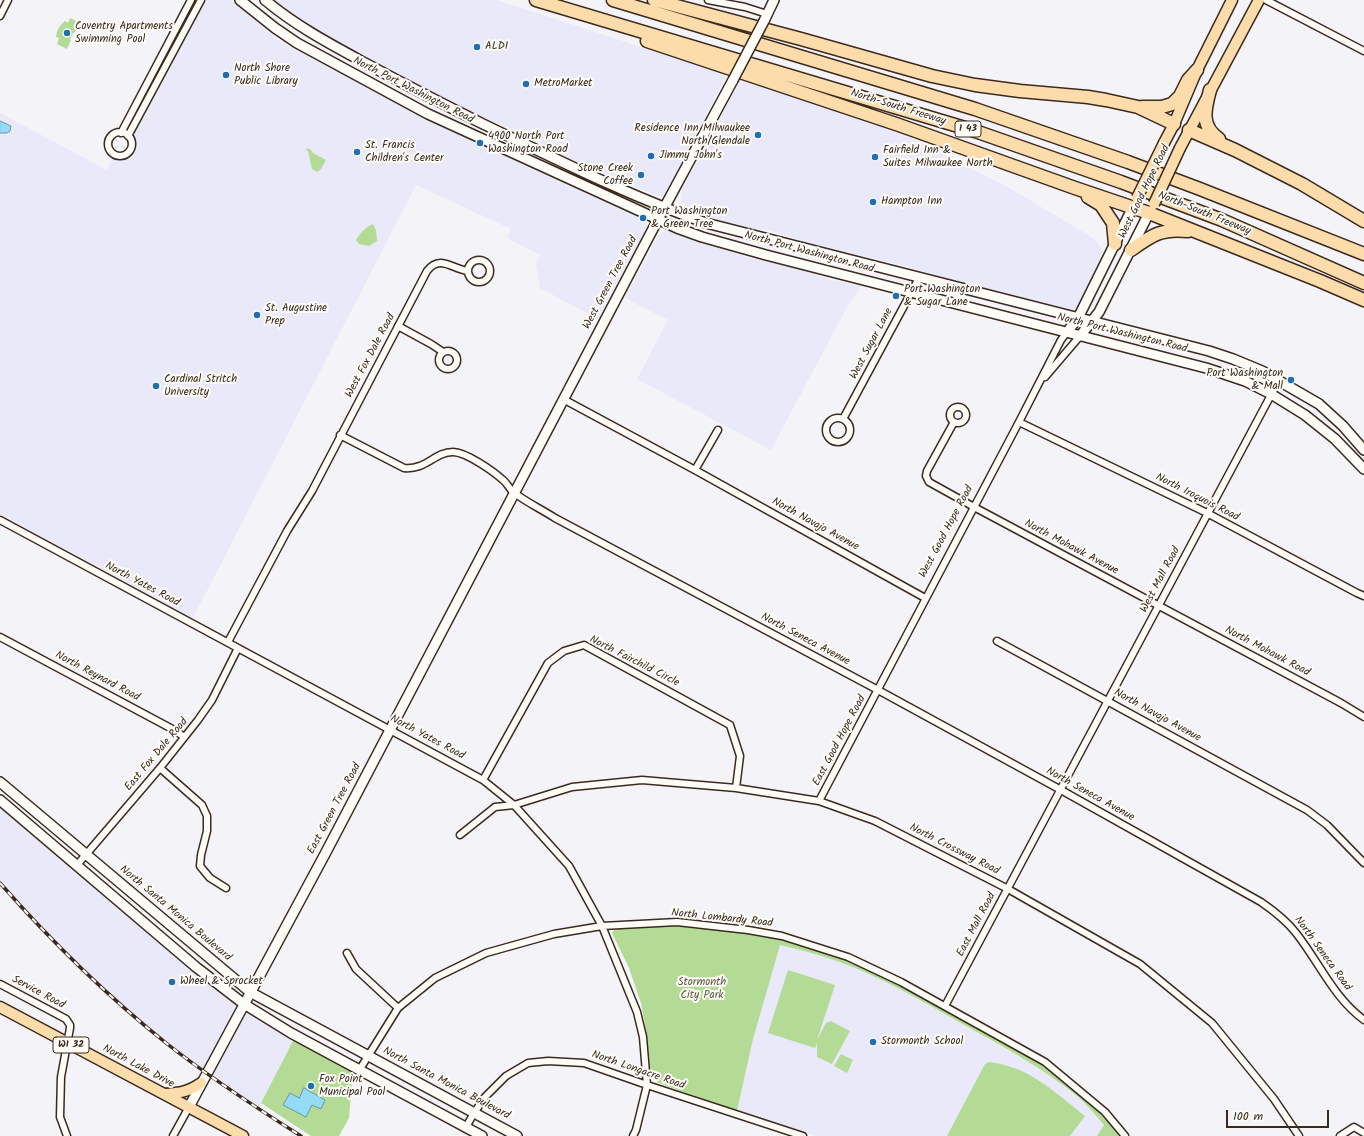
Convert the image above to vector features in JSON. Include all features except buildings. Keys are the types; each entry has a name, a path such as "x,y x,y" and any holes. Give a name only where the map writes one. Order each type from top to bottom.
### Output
{"highway":[{"name":"North-South Freeway","path":"536,0 975,131 1121,182 1222,220 1364,282"},
{"name":"North-South Freeway","path":"613,0 975,109 1128,162 1364,254"},
{"path":"654,0 943,79 1020,91 1088,97 1138,107 1162,107 1172,104 1180,96 1188,80 1197,70"},
{"path":"561,7 594,24 899,125 1075,188 1135,202 1152,208 1201,233 1364,300"},
{"path":"1210,90 1206,107 1207,128 1212,135 1235,150"},
{"path":"1138,107 1174,124"},
{"path":"1189,130 1235,150 1302,184 1364,221"},
{"path":"1075,188 1101,205 1113,223 1115,244"},
{"path":"1131,250 1156,234 1166,231 1201,233"}],"main road":[{"name":"North Port Washington Road","path":"240,0 275,28 301,46 428,114 702,238 1206,368 1245,381 1271,394 1305,415 1335,439 1364,469"},
{"name":"North Port Washington Road","path":"265,0 309,32 422,94 585,173 665,208 706,223 1141,334 1233,359 1262,370 1319,404 1343,426 1364,450"},
{"name":"West Green Tree Road","path":"514,492 774,0"},
{"name":"West Good Hope Road","path":"1067,332 1078,318 1115,244 1174,124 1197,70 1232,0"},
{"name":"West Good Hope Road","path":"1080,336 1102,307 1152,208 1189,130 1258,0"},
{"path":"1174,124 1189,130"},
{"path":"702,238 706,223"},
{"path":"858,278 865,263"},
{"path":"1136,350 1141,334"},
{"path":"1170,359 1175,343"},
{"name":"East Green Tree Road","path":"189,1107 390,730 514,492"},
{"name":"North Santa Monica Boulevard","path":"0,782 250,992 517,1136"},
{"path":"0,800 196,967 244,1004 292,1033 482,1136"},
{"name":"North Lake Drive","path":"0,1007 243,1136"},
{"path":"292,1033 298,1018"},
{"path":"164,1094 186,1092 201,1083"}],"street":[{"path":"0,16 8,0"},
{"path":"121,133 191,0"},
{"path":"128,136 201,0"},
{"path":"708,0 724,2 756,10 765,18"},
{"path":"1266,0 1364,51"},
{"path":"121,133 128,136 131,146 128,152 122,156 114,155 109,149 108,141 113,134 121,133"},
{"name":"West Fox Dale Road","path":"228,642 287,531 312,491 340,435 428,271 437,263 447,263 468,271"},
{"name":"West Sugar Lane","path":"843,419 919,278"},
{"path":"398,326 443,352"},
{"name":"West Good Hope Road","path":"878,690 1061,340 1067,332"},
{"name":"West Good Hope Road","path":"1038,384 1080,336"},
{"name":"West Mall Road","path":"1061,790 1279,380"},
{"name":"North Navajo Avenue","path":"563,399 695,470 925,598"},
{"name":"North Mohawk Avenue","path":"954,422 927,471 927,479 933,485 1158,606"},
{"name":"North Iroquois Road","path":"1019,422 1207,513 1364,596"},
{"path":"695,470 718,430"},
{"name":"North Seneca Avenue","path":"340,435 404,468 421,466 450,452 461,453 468,456 502,479 514,492 555,518 878,690 1261,902"},
{"name":"North Yates Road","path":"0,520 483,780 514,805 569,866 602,926 637,1012 643,1037 647,1085 636,1130 633,1136"},
{"name":"North Mohawk Road","path":"1158,606 1364,717"},
{"name":"North Reynard Road","path":"0,636 176,731 184,737"},
{"name":"North Navajo Avenue","path":"997,641 1307,810 1327,825 1364,863"},
{"name":"North Fairchild Circle","path":"483,780 548,663 564,651 584,645 730,724 740,756 736,788"},
{"name":"East Fox Dale Road","path":"77,865 160,768 198,720 212,700 238,648"},
{"name":"East Good Hope Road","path":"819,801 878,690"},
{"path":"160,768 202,805 207,816 207,831 200,866 210,878 226,888"},
{"name":"North Crossway Road","path":"460,835 495,807 514,805 572,787 642,780 736,788 819,801 875,821 1008,889 1140,964 1212,1023 1274,1099 1299,1136"},
{"name":"East Mall Road","path":"945,1006 1061,790"},
{"name":"North Seneca Road","path":"1261,902 1280,916 1296,933 1335,990 1353,1012 1364,1020"},
{"name":"North Lombardy Road","path":"360,1069 398,1008 435,978 486,953 554,934 602,926 677,922 748,930 782,936 848,957 901,982 1045,1062 1105,1112 1125,1136"},
{"path":"347,953 356,969 398,1008"},
{"name":"Service Road","path":"0,984 66,1019 70,1025 61,1077 60,1117 67,1136"},
{"name":"North Longacre Road","path":"466,1128 485,1097 506,1076 528,1063 548,1061 584,1063 803,1136"},
{"name":"East Green Tree Road","path":"173,1136 189,1107"},
{"path":"1340,1136 1354,1127 1364,1133"}],"shaded area":[{"name":"Cardinal Stritch University","path":"205,0 234,0 252,15 266,31 281,42 435,123 643,217 646,219 647,227 598,319 540,288 536,262 540,255 507,238 511,229 416,185 193,618 0,514 0,113 107,170 113,158 122,159 131,154 135,145 133,137 135,132"},
{"path":"271,0 497,0 727,75 665,193 662,196 657,196 615,178 587,169 546,146 501,124 488,121 438,97 302,23"},
{"path":"743,81 897,131 1004,185 1087,234 1100,246 1102,251 1102,259 1077,307 1068,312 964,285 912,268 860,255 856,257 828,250 764,229 756,232 689,209 681,200 682,190 739,82 742,83"},
{"path":"670,230 753,259 777,262 798,267 832,280 861,286 846,309 771,450 637,379 668,320 625,298 658,236 663,232"},
{"path":"0,800 196,967 296,1035 258,1109 166,1043 131,1013 63,951 0,883"},
{"name":"Stormonth School","path":"779,944 831,959 854,968 890,984 937,1010 1027,1061 1053,1078 1079,1098 1104,1125 1097,1136 816,1136 737,1111 753,1039"}],"green space":[{"path":"70,18 80,23 70,39 71,40 67,49 57,44 59,38 56,37 60,26 65,21 68,23"},
{"path":"307,148 326,160 321,169 317,172 312,169 308,151 306,150"},
{"path":"373,224 376,230 377,241 369,246 359,244 356,240 361,232"},
{"name":"Stormonth City Park","path":"630,926 700,927 764,936 806,946 847,960 875,973 1020,1051 1065,1082 1082,1096 1122,1136 1097,1136 1104,1125 1077,1096 1052,1078 1000,1045 929,1005 900,989 855,968 818,955 780,945 753,1039 737,1111 659,1083 652,1078 649,1072 645,1025 641,1003 629,968 612,933 616,929"},
{"path":"788,970 835,985 817,1040 826,1023 831,1021 850,1031 832,1064 817,1057 817,1043 815,1048 768,1033"},
{"name":"Fox Point Municipal Pool","path":"295,1037 353,1068 349,1118 339,1136 311,1136 261,1103"},
{"path":"841,1054 853,1060 847,1073 834,1066"},
{"path":"989,1062 1011,1067 1032,1077 1051,1089 1085,1116 1070,1136 947,1136 985,1064"}],"water":[{"path":"0,121 11,126 10,131 7,133 0,133"},
{"path":"304,1088 325,1100 321,1109 312,1105 306,1117 283,1105 290,1093 299,1098"}],"railway":[{"path":"0,883 39,926 80,967 144,1025 182,1056 215,1080 301,1136"}],"place":[{"name":"Coventry Apartments Swimming Pool","path":"67,33"},
{"name":"ALDI","path":"477,47"},
{"name":"North Shore Public Library","path":"226,75"},
{"name":"MetroMarket","path":"526,84"},
{"name":"Residence Inn Milwaukee North/Glendale","path":"758,135"},
{"name":"4900 North Port Washington Road","path":"480,143"},
{"name":"St. Francis Children's Center","path":"357,152"},
{"name":"Jimmy John's","path":"651,156"},
{"name":"Fairfield Inn & Suites Milwaukee North","path":"875,157"},
{"name":"Stone Creek Coffee","path":"641,175"},
{"name":"Hampton Inn","path":"873,202"},
{"name":"Port Washington & Green Tree","path":"643,218"},
{"name":"Port Washington & Sugar Lane","path":"896,296"},
{"name":"St. Augustine Prep","path":"257,315"},
{"name":"Port Washington & Mall","path":"1291,380"},
{"name":"Cardinal Stritch University","path":"156,386"},
{"name":"Wheel & Sprocket","path":"172,982"},
{"name":"Stormonth School","path":"873,1042"},
{"name":"Fox Point Municipal Pool","path":"311,1086"}]}
